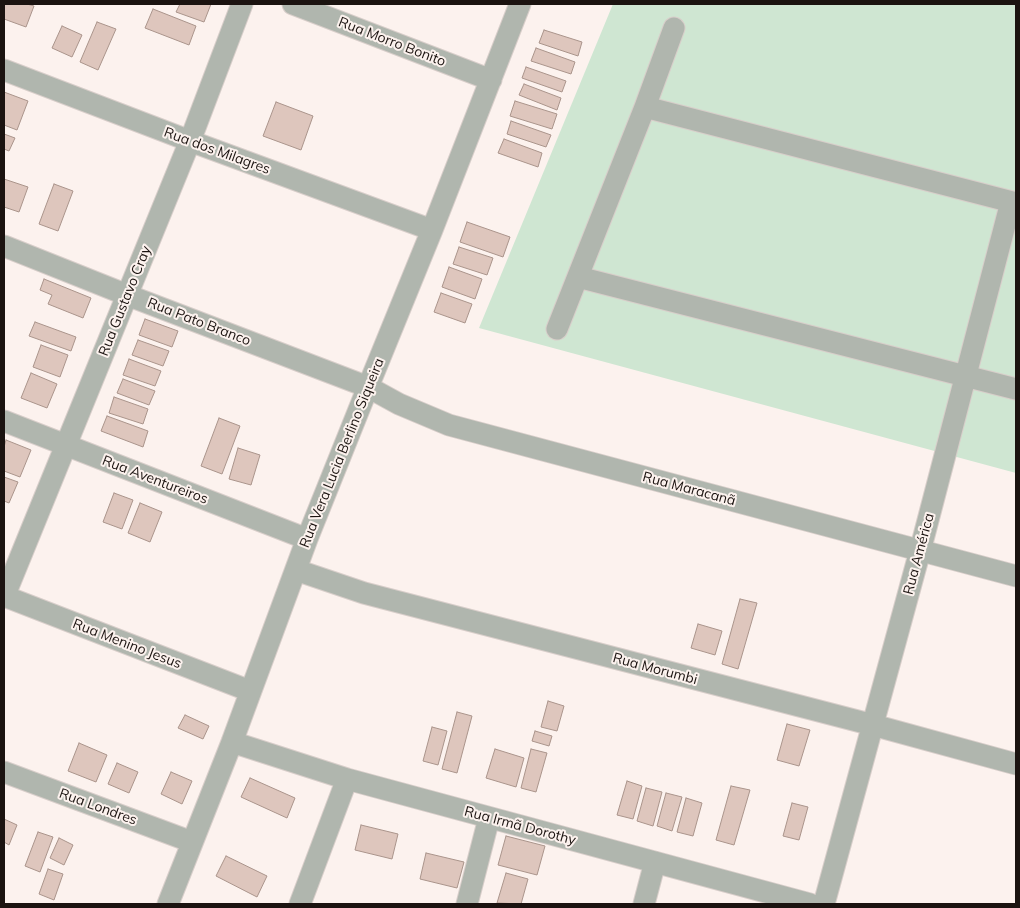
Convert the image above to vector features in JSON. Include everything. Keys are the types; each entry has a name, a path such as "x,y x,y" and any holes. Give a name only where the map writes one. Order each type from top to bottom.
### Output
{"street":[{"name":"Rua Gustavo Cray","path":"4,597 190,141 242,4"},
{"name":"Rua Morro Bonito","path":"293,4 491,80"},
{"name":"Rua Vera Lucia Berlino Siqueira","path":"168,904 232,742 307,539 432,230 520,4"},
{"path":"557,330 674,28"},
{"name":"Rua dos Milagres","path":"4,70 432,230"},
{"path":"645,107 1014,203"},
{"name":"Rua América","path":"824,904 1014,203"},
{"name":"Rua Pato Branco","path":"4,246 368,387"},
{"path":"578,276 1016,389"},
{"name":"Rua Maracanã","path":"368,387 399,404 449,425 1016,576"},
{"name":"Rua Aventureiros","path":"4,421 307,539"},
{"name":"Rua Morumbi","path":"296,570 364,593 1016,764"},
{"name":"Rua Menino Jesus","path":"4,597 250,691"},
{"name":"Rua Irmã Dorothy","path":"232,742 347,779 810,904"},
{"name":"Rua Londres","path":"4,772 192,842"},
{"path":"300,904 347,779"},
{"path":"467,904 489,818"},
{"path":"644,904 655,862"}],"green space":[{"path":"613,4 1016,4 1016,473 479,328"}],"building":[{"path":"4,4 27,4 34,6 26,27 4,19"},
{"path":"180,4 211,4 204,22 176,12"},
{"path":"153,9 196,26 189,45 145,28"},
{"path":"97,22 116,29 98,70 80,62"},
{"path":"62,26 82,35 72,57 52,48"},
{"path":"544,30 582,42 578,56 539,43"},
{"path":"536,48 575,62 571,74 531,61"},
{"path":"526,67 566,81 562,92 522,78"},
{"path":"524,84 561,98 557,110 519,95"},
{"path":"4,92 28,101 17,130 4,125"},
{"path":"515,101 557,114 552,129 510,116"},
{"path":"276,102 313,116 301,150 263,136"},
{"path":"511,121 551,135 546,147 507,134"},
{"path":"4,134 15,138 9,151 4,149"},
{"path":"504,139 542,153 538,167 498,153"},
{"path":"4,179 28,187 19,212 4,207"},
{"path":"54,184 73,191 58,231 39,224"},
{"path":"467,222 510,237 503,257 460,242"},
{"path":"459,247 493,258 487,275 453,264"},
{"path":"449,267 482,279 475,299 442,287"},
{"path":"44,279 91,298 83,318 48,304 52,295 40,290"},
{"path":"441,293 472,304 465,323 434,312"},
{"path":"145,319 178,331 172,347 139,335"},
{"path":"35,322 76,337 71,351 29,336"},
{"path":"138,340 169,351 163,366 132,355"},
{"path":"41,345 68,355 60,377 33,367"},
{"path":"129,359 161,371 155,386 123,375"},
{"path":"31,373 57,384 47,408 21,398"},
{"path":"123,379 155,391 149,405 117,393"},
{"path":"114,397 148,409 143,424 109,413"},
{"path":"107,416 148,431 143,447 101,431"},
{"path":"219,418 240,426 222,474 201,466"},
{"path":"6,440 31,450 20,477 4,471 4,447"},
{"path":"238,448 260,455 251,485 229,479"},
{"path":"4,477 18,482 9,503 4,501"},
{"path":"114,493 133,500 122,529 103,522"},
{"path":"140,503 162,512 150,542 128,533"},
{"path":"740,599 757,603 738,669 722,664"},
{"path":"698,624 722,631 715,655 691,648"},
{"path":"548,701 564,706 557,731 541,727"},
{"path":"457,712 472,716 457,773 442,769"},
{"path":"185,715 209,726 203,739 178,728"},
{"path":"787,724 810,730 799,766 777,760"},
{"path":"432,727 447,731 438,765 423,761"},
{"path":"535,731 552,736 549,746 532,741"},
{"path":"79,743 107,755 96,782 68,771"},
{"path":"495,749 524,758 516,787 486,778"},
{"path":"531,749 547,753 536,792 521,788"},
{"path":"117,763 138,772 129,793 108,784"},
{"path":"171,772 192,781 182,804 161,794"},
{"path":"250,778 295,798 287,818 241,797"},
{"path":"627,781 642,786 633,819 617,815"},
{"path":"731,786 750,790 734,845 716,840"},
{"path":"646,788 662,792 653,826 637,821"},
{"path":"666,793 682,797 672,831 657,826"},
{"path":"686,798 702,803 693,836 677,832"},
{"path":"792,803 808,807 799,840 783,836"},
{"path":"4,819 17,825 9,845 4,842"},
{"path":"361,825 398,834 392,859 355,850"},
{"path":"38,832 53,837 40,872 25,866"},
{"path":"506,836 545,846 537,875 498,865"},
{"path":"59,838 73,845 64,865 50,858"},
{"path":"426,853 464,862 457,888 420,879"},
{"path":"226,856 267,876 257,897 216,876"},
{"path":"48,869 63,874 54,900 39,894"},
{"path":"506,873 528,879 521,904 497,903"}]}
